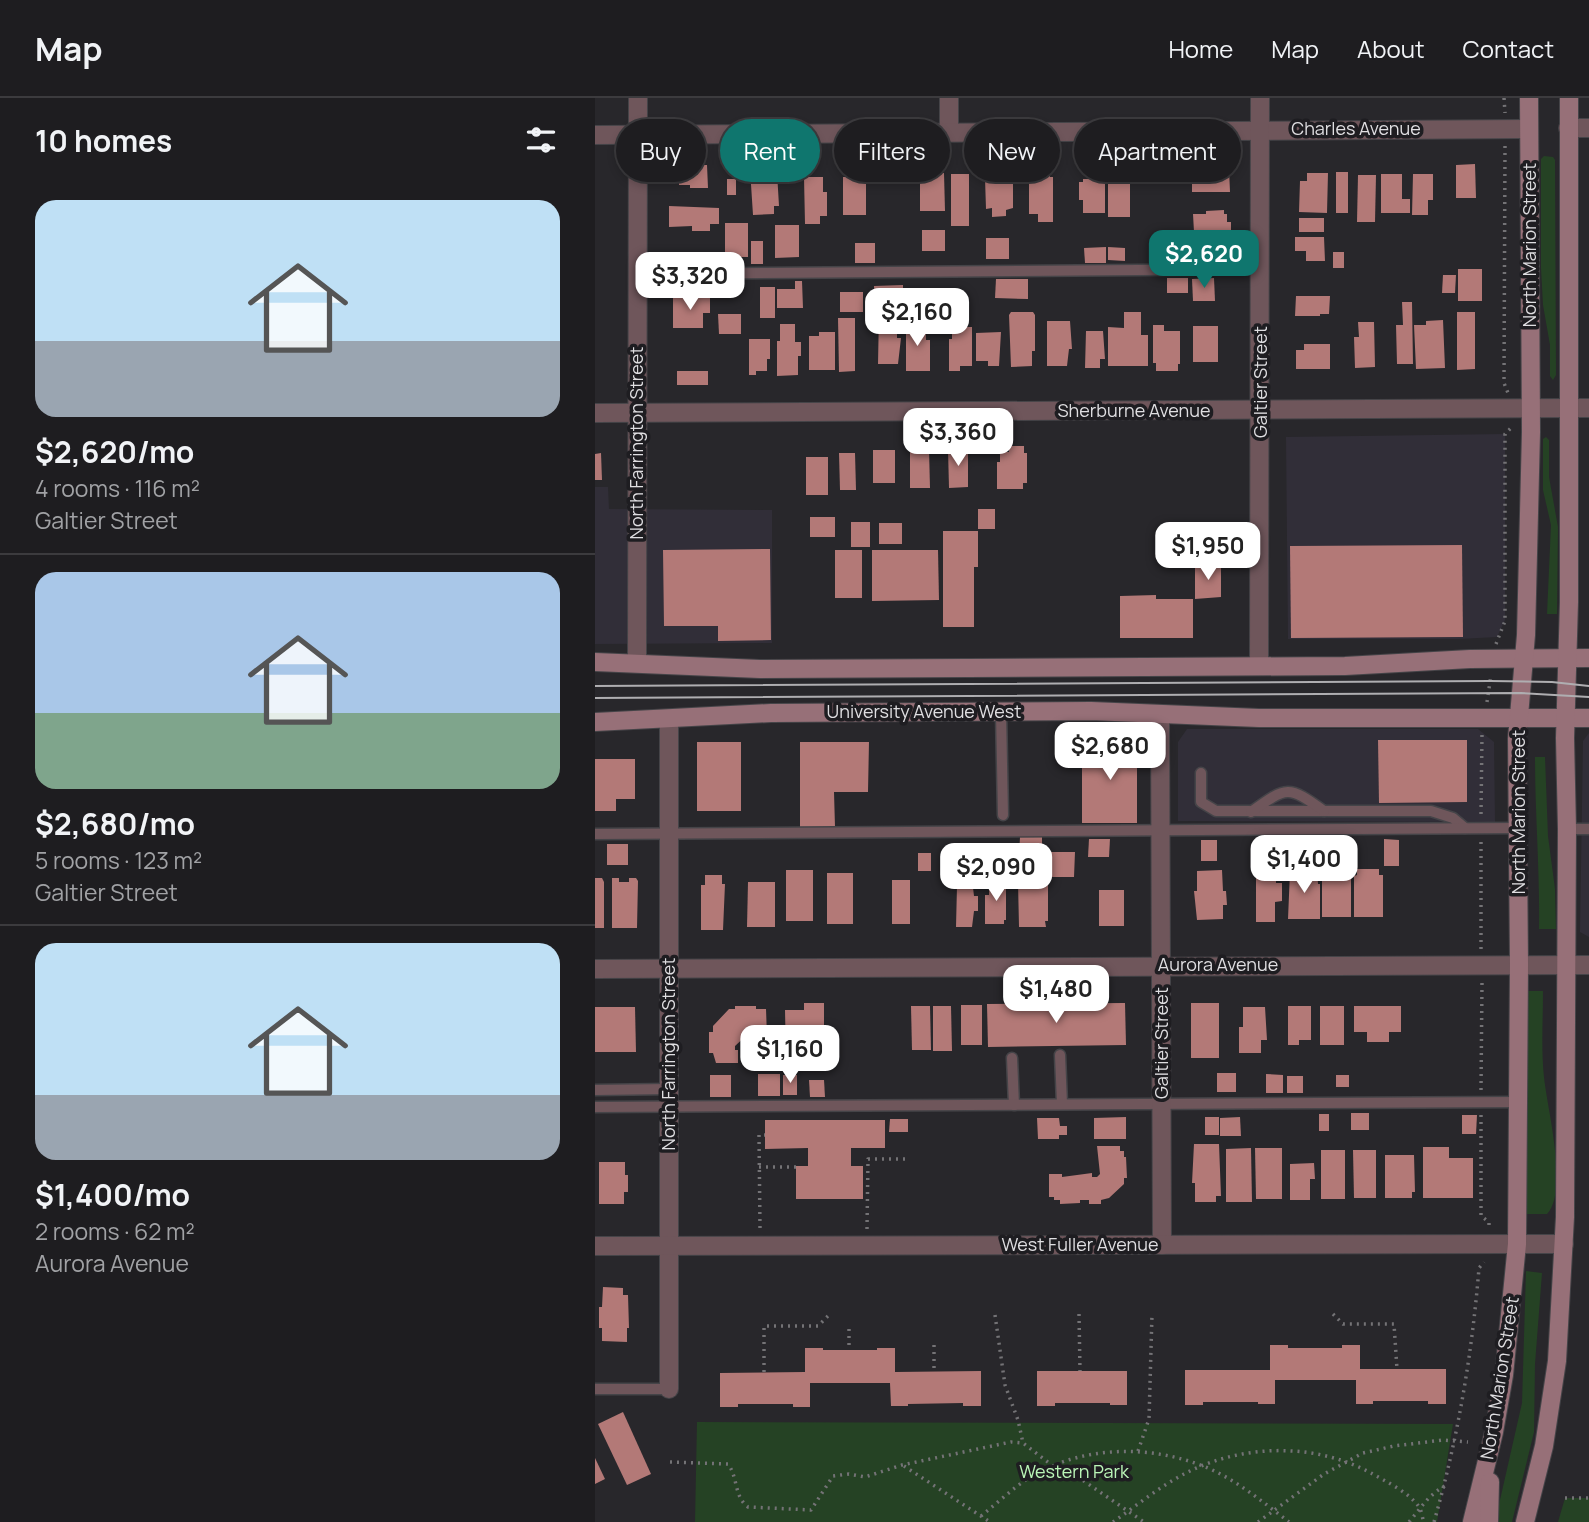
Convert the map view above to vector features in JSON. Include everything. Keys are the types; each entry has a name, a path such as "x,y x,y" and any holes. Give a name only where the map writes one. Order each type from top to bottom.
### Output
{"main road":[{"name":"North Marion Street","path":"1472,1522 1492,1444 1504,1375 1517,1244 1517,738 1524,659 1530,520 1529,98"},
{"path":"1525,1522 1544,1446 1557,1361 1564,1244 1569,98"},
{"path":"595,662 760,669 1345,666 1589,658"},
{"name":"University Avenue West","path":"595,722 771,713 1091,711 1259,719 1589,718"},
{"path":"1489,1522 1492,1444"}],"street":[{"name":"North Farrington Street","path":"638,98 638,119"},
{"path":"949,98 949,119"},
{"name":"Galtier Street","path":"1259,666 1260,98"},
{"path":"1568,128 1589,128"},
{"name":"Charles Avenue","path":"950,131 1529,129"},
{"name":"Charles Avenue","path":"706,134 834,132"},
{"name":"Charles Avenue","path":"595,135 616,135"},
{"name":"North Farrington Street","path":"637,663 638,182"},
{"name":"Sherburne Avenue","path":"595,413 1589,408"},
{"name":"Galtier Street","path":"1160,715 1162,1245"},
{"name":"North Farrington Street","path":"669,719 669,1389"},
{"name":"Aurora Avenue","path":"595,969 1589,965"},
{"name":"West Fuller Avenue","path":"595,1246 1564,1244"}],"lane":[{"path":"637,274 1260,269"},
{"path":"1001,712 1003,816"},
{"path":"1201,772 1201,802 1207,807 1224,812 1431,811 1453,818 1465,828"},
{"path":"1251,812 1277,794 1288,791 1302,795 1325,811"},
{"path":"595,834 1518,828"},
{"path":"1567,829 1589,829"},
{"path":"1060,1055 1062,1104"},
{"path":"1012,1058 1014,1105"},
{"path":"595,1090 669,1098 1014,1105 1518,1102"},
{"path":"595,1107 669,1098"},
{"path":"595,1390 669,1389"}],"path":[{"path":"760,1245 759,1135 765,1135"},
{"path":"867,1245 868,1159 908,1159"},
{"path":"759,1167 796,1167"},
{"path":"1079,1314 1080,1371"},
{"path":"1138,1451 1149,1419 1152,1314"},
{"path":"1333,1314 1343,1324 1394,1324 1397,1369"},
{"path":"764,1372 764,1326 818,1326 829,1315"},
{"path":"995,1315 1005,1385 1023,1443"},
{"path":"849,1329 849,1350"},
{"path":"934,1345 934,1371"},
{"path":"1258,1522 1324,1474 1363,1453 1443,1440 1468,1442"},
{"path":"670,1462 728,1464 733,1471 739,1497 748,1507 811,1510 833,1476 849,1474 865,1477 902,1465 1011,1441 1023,1443 1053,1466 1075,1475 1144,1522"},
{"path":"1113,1522 1173,1481 1202,1466 1236,1455 1275,1450 1346,1461 1412,1500 1420,1509 1424,1522"},
{"path":"981,1516 1026,1479 1053,1466 1087,1455 1138,1451 1202,1466 1251,1494 1289,1522"},
{"path":"902,1465 990,1522"},
{"path":"1409,1522 1425,1499 1445,1486"},
{"path":"1565,1498 1589,1498"}],"shaded area":[{"path":"1505,434 1505,620 1497,637 1288,639 1286,437"},
{"path":"595,487 608,487 609,509 772,510 772,643 595,644"},
{"path":"1187,729 1478,729 1494,742 1495,822 1178,821 1178,742"},
{"path":"1589,733 1589,937 1580,932 1583,741"}],"green space":[{"path":"1544,156 1553,157 1555,160 1556,375 1553,380 1550,376 1550,345 1543,305 1541,268 1541,159"},
{"path":"1546,437 1549,440 1549,477 1558,527 1557,614 1547,614 1551,525 1543,490 1543,439"},
{"path":"1535,757 1545,757 1556,929 1539,929"},
{"path":"1527,991 1543,991 1543,1066 1557,1169 1553,1203 1547,1214 1527,1214"},
{"path":"1526,1271 1542,1273 1535,1364 1534,1432 1512,1522 1495,1522 1522,1403"},
{"name":"Western Park","path":"697,1422 1453,1424 1437,1522 695,1522"},
{"path":"1565,1498 1589,1498 1589,1522 1558,1522"}],"building":[{"path":"1475,164 1476,198 1456,198 1456,165"},
{"path":"707,165 708,188 679,185 679,182 706,182"},
{"path":"1336,172 1348,172 1348,213 1336,213"},
{"path":"1307,173 1328,173 1327,213 1299,212 1300,181 1307,181"},
{"path":"951,174 964,174 964,182 969,182 969,226 951,226"},
{"path":"1381,174 1402,174 1402,199 1410,199 1410,213 1381,213"},
{"path":"1413,174 1433,174 1433,200 1428,200 1428,215 1412,215"},
{"path":"1358,175 1376,175 1375,222 1357,222"},
{"path":"820,177 823,177 823,192 827,192 827,216 820,216 820,224 805,224 804,182 820,182"},
{"path":"727,182 736,182 736,195 727,195"},
{"path":"751,182 778,182 779,206 774,206 774,214 753,215"},
{"path":"843,182 866,182 866,215 843,215"},
{"path":"920,182 944,182 945,211 920,211"},
{"path":"985,182 1013,182 1013,208 1006,210 1006,216 992,217 992,208 986,209"},
{"path":"1029,182 1053,182 1053,222 1038,222 1038,214 1029,214"},
{"path":"1079,182 1105,182 1105,213 1083,213 1083,200 1079,200"},
{"path":"1108,182 1130,182 1130,217 1108,217"},
{"path":"1192,182 1230,182 1230,192 1192,192"},
{"path":"669,206 719,208 719,224 710,224 710,231 692,231 692,226 669,227"},
{"path":"1224,210 1227,222 1231,222 1231,235 1206,236 1206,232 1194,232 1193,214"},
{"path":"1299,218 1324,218 1324,232 1299,232"},
{"path":"725,223 748,223 748,257 725,257"},
{"path":"775,225 799,225 799,257 775,258"},
{"path":"922,230 945,230 945,251 922,251"},
{"path":"1295,237 1324,237 1325,261 1306,261 1306,251 1295,251"},
{"path":"986,238 1009,238 1009,259 986,259"},
{"path":"1207,239 1224,239 1224,243 1228,243 1231,263 1206,263 1206,260 1196,260 1196,242 1207,242"},
{"path":"751,241 763,241 763,264 751,264"},
{"path":"855,243 875,243 875,263 855,263"},
{"path":"1106,247 1106,263 1085,263 1084,248"},
{"path":"1108,247 1125,248 1125,261 1108,260"},
{"path":"1333,252 1344,252 1344,268 1333,268"},
{"path":"1458,269 1482,269 1482,301 1458,301"},
{"path":"1443,275 1456,275 1455,293 1442,293"},
{"path":"1167,278 1188,278 1188,293 1167,293"},
{"path":"1214,278 1215,301 1193,301 1192,279"},
{"path":"996,279 1028,279 1028,299 995,298"},
{"path":"795,281 802,281 803,308 777,308 777,289 795,289"},
{"path":"903,285 903,309 875,310 874,286"},
{"path":"760,287 775,287 775,318 760,318"},
{"path":"840,292 863,292 863,312 840,312"},
{"path":"1296,296 1330,296 1329,314 1295,316"},
{"path":"673,298 710,298 710,313 703,313 703,328 673,328"},
{"path":"1402,302 1412,302 1413,364 1397,364 1396,325 1403,325"},
{"path":"893,312 893,326 897,326 897,338 901,338 898,364 878,364 879,313"},
{"path":"1011,312 1033,312 1035,315 1035,351 1032,351 1032,366 1011,367"},
{"path":"1124,312 1141,312 1141,335 1148,335 1148,366 1108,366 1108,327 1124,328"},
{"path":"1457,312 1475,312 1475,369 1457,370"},
{"path":"718,314 741,314 741,334 719,334"},
{"path":"838,318 855,318 855,371 839,372"},
{"path":"1443,320 1445,368 1416,369 1414,325"},
{"path":"1047,321 1070,321 1072,349 1069,349 1067,366 1047,366"},
{"path":"906,322 926,322 926,340 930,340 930,371 906,371"},
{"path":"1358,322 1374,322 1375,367 1355,368 1354,337 1359,337"},
{"path":"780,324 795,324 795,342 801,342 798,375 777,376"},
{"path":"1153,325 1164,325 1164,331 1180,331 1178,371 1156,371 1156,363 1153,363"},
{"path":"1193,326 1218,326 1218,362 1193,362"},
{"path":"952,327 972,327 972,366 960,366 960,371 949,371 949,339 952,339"},
{"path":"1086,331 1103,331 1105,359 1100,359 1100,368 1085,368"},
{"path":"819,332 835,332 835,370 809,370 809,336 819,336"},
{"path":"1001,332 999,366 988,366 988,361 976,361 976,333"},
{"path":"749,339 770,339 767,371 756,371 756,375 749,375"},
{"path":"1304,344 1330,344 1330,369 1296,369 1296,350 1304,350"},
{"path":"677,371 708,371 708,385 677,385"},
{"path":"1009,446 1024,446 1024,453 1027,453 1027,483 1023,483 1023,489 997,489 997,462 1000,462 1000,452 1009,452"},
{"path":"929,449 930,488 910,488 910,450"},
{"path":"948,449 968,449 968,487 949,488"},
{"path":"873,450 895,450 895,483 873,483"},
{"path":"601,453 602,480 595,480 595,454"},
{"path":"839,453 855,453 856,490 840,490"},
{"path":"806,457 828,457 828,495 806,495"},
{"path":"978,509 995,509 995,529 978,529"},
{"path":"810,517 835,517 835,537 810,537"},
{"path":"851,522 870,522 870,547 851,547"},
{"path":"879,523 902,523 902,544 879,544"},
{"path":"943,531 978,531 978,567 974,567 974,627 943,627"},
{"path":"1462,545 1463,637 1291,638 1290,546"},
{"path":"770,549 771,640 718,641 718,626 664,626 663,550"},
{"path":"835,550 862,550 862,598 835,598"},
{"path":"872,550 938,550 939,600 872,601"},
{"path":"1195,565 1221,565 1221,597 1195,599"},
{"path":"1156,595 1156,599 1193,599 1193,638 1120,638 1120,596"},
{"path":"1137,740 1137,823 1082,823 1082,741"},
{"path":"1378,740 1467,740 1467,802 1379,803"},
{"path":"697,742 741,742 741,811 697,811"},
{"path":"800,742 869,742 868,792 834,792 835,827 800,827"},
{"path":"595,759 635,759 635,799 616,799 616,811 595,811"},
{"path":"1020,837 1042,837 1042,852 1075,852 1074,877 1046,877 1047,856 1019,855"},
{"path":"1286,837 1304,837 1304,854 1286,855"},
{"path":"1089,839 1110,839 1109,857 1088,857"},
{"path":"1338,839 1350,839 1350,852 1338,852"},
{"path":"1384,839 1399,840 1399,866 1384,866"},
{"path":"1201,840 1217,840 1217,861 1201,861"},
{"path":"607,844 628,844 628,865 607,865"},
{"path":"952,845 970,845 970,864 952,864"},
{"path":"986,846 1000,846 1000,865 986,865"},
{"path":"918,853 931,853 931,871 918,871"},
{"path":"1348,869 1348,875 1351,875 1351,917 1322,917 1322,876 1325,876 1325,870"},
{"path":"1357,869 1379,869 1379,875 1383,875 1383,917 1354,917 1354,876 1357,875"},
{"path":"786,870 813,870 813,921 786,921"},
{"path":"1222,870 1227,905 1223,905 1223,919 1197,920 1194,891 1197,891 1197,871"},
{"path":"1256,870 1276,870 1276,883 1282,883 1282,901 1275,902 1275,922 1256,922"},
{"path":"1317,870 1320,884 1320,919 1288,919 1290,871"},
{"path":"827,873 853,873 853,924 827,924"},
{"path":"705,875 722,875 722,884 725,884 723,930 701,930 701,885 705,885"},
{"path":"595,878 602,878 604,882 604,928 595,928"},
{"path":"612,878 619,878 619,882 629,882 629,878 636,878 638,881 637,928 612,928"},
{"path":"962,879 972,879 974,896 978,896 978,911 974,911 972,927 956,927 957,886 962,886"},
{"path":"892,880 910,880 910,924 892,924"},
{"path":"989,880 1006,880 1004,924 985,924 985,895 989,895"},
{"path":"1048,881 1046,927 1019,927 1018,882"},
{"path":"748,882 775,882 775,927 747,927"},
{"path":"1099,890 1124,890 1124,926 1099,926"},
{"path":"804,1003 824,1003 824,1031 820,1031 820,1041 815,1041 815,1054 804,1054 804,1042 798,1042 798,1059 786,1059 785,1010 804,1010"},
{"path":"1125,1003 1126,1045 988,1047 987,1004"},
{"path":"1191,1003 1219,1003 1219,1058 1191,1058"},
{"path":"961,1005 982,1005 982,1045 961,1045"},
{"path":"735,1006 766,1009 767,1036 754,1036 754,1033 749,1033 735,1046 735,1050 738,1050 738,1063 716,1063 713,1053 709,1053 709,1032 713,1032 713,1026 729,1009 735,1009"},
{"path":"911,1006 930,1006 931,1050 912,1050"},
{"path":"933,1006 951,1006 952,1051 933,1051"},
{"path":"1288,1006 1311,1006 1311,1040 1299,1040 1299,1045 1288,1045"},
{"path":"1320,1006 1344,1006 1344,1045 1320,1045"},
{"path":"1354,1006 1401,1006 1401,1032 1389,1032 1389,1042 1367,1042 1367,1032 1354,1032"},
{"path":"595,1007 635,1007 636,1052 595,1052"},
{"path":"1243,1007 1265,1007 1267,1040 1261,1040 1261,1053 1239,1053 1239,1027 1243,1027"},
{"path":"1217,1073 1236,1073 1236,1092 1217,1092"},
{"path":"758,1074 780,1074 780,1096 758,1096"},
{"path":"1266,1074 1283,1075 1283,1093 1266,1093"},
{"path":"710,1075 731,1075 731,1097 710,1097"},
{"path":"783,1075 797,1075 797,1095 783,1095"},
{"path":"1336,1075 1349,1075 1349,1087 1336,1087"},
{"path":"1287,1076 1303,1076 1303,1093 1287,1093"},
{"path":"809,1080 824,1080 825,1097 810,1097"},
{"path":"1351,1113 1369,1113 1369,1130 1351,1130"},
{"path":"1319,1114 1329,1114 1329,1131 1319,1131"},
{"path":"1462,1115 1477,1115 1476,1134 1462,1134"},
{"path":"1126,1117 1126,1139 1094,1139 1094,1118"},
{"path":"1205,1117 1219,1117 1219,1135 1205,1135"},
{"path":"1240,1117 1241,1136 1220,1136 1220,1118"},
{"path":"1037,1118 1059,1118 1060,1126 1067,1126 1067,1135 1059,1135 1059,1139 1038,1139"},
{"path":"890,1119 908,1119 908,1132 889,1132"},
{"path":"765,1120 885,1120 885,1148 851,1148 851,1166 863,1166 863,1199 796,1199 796,1166 808,1166 808,1148 765,1149"},
{"path":"1194,1144 1219,1144 1221,1196 1216,1196 1216,1202 1195,1202 1195,1183 1192,1183"},
{"path":"1097,1146 1120,1146 1120,1151 1124,1151 1127,1178 1124,1178 1124,1184 1109,1198 1101,1200 1101,1204 1089,1204 1089,1200 1080,1200 1080,1203 1060,1204 1060,1200 1049,1197 1049,1174 1062,1174 1062,1177 1092,1173 1092,1177 1097,1177 1100,1174"},
{"path":"1423,1147 1449,1147 1449,1158 1473,1158 1473,1198 1423,1198"},
{"path":"1251,1148 1252,1202 1226,1202 1226,1149"},
{"path":"1255,1148 1282,1148 1282,1199 1256,1199"},
{"path":"1321,1150 1345,1150 1345,1199 1321,1199"},
{"path":"1353,1150 1376,1150 1376,1198 1354,1198"},
{"path":"1385,1155 1414,1155 1415,1192 1412,1192 1412,1198 1385,1198"},
{"path":"599,1162 625,1162 628,1192 624,1192 624,1204 599,1204"},
{"path":"1314,1163 1315,1179 1310,1179 1310,1200 1290,1200 1290,1164"},
{"path":"603,1287 623,1288 623,1295 628,1295 627,1342 602,1341 599,1307 602,1307"},
{"path":"1270,1345 1288,1345 1288,1348 1342,1348 1342,1345 1360,1345 1360,1369 1446,1369 1446,1404 1428,1404 1428,1401 1373,1401 1373,1404 1356,1404 1356,1380 1275,1380 1275,1404 1203,1402 1203,1405 1185,1405 1185,1370 1270,1370"},
{"path":"805,1348 895,1348 895,1372 981,1371 981,1406 963,1406 963,1403 891,1406 890,1383 810,1383 810,1407 793,1407 793,1404 738,1404 738,1407 720,1407 720,1373 805,1372"},
{"path":"1037,1371 1127,1371 1127,1405 1055,1403 1055,1406 1037,1406"},
{"path":"623,1412 651,1474 627,1485 598,1424"},
{"path":"595,1458 605,1479 595,1484"}],"tram line":[{"path":"595,686 1490,681 1552,682 1589,686"},
{"path":"595,698 1521,693 1589,697"}]}
